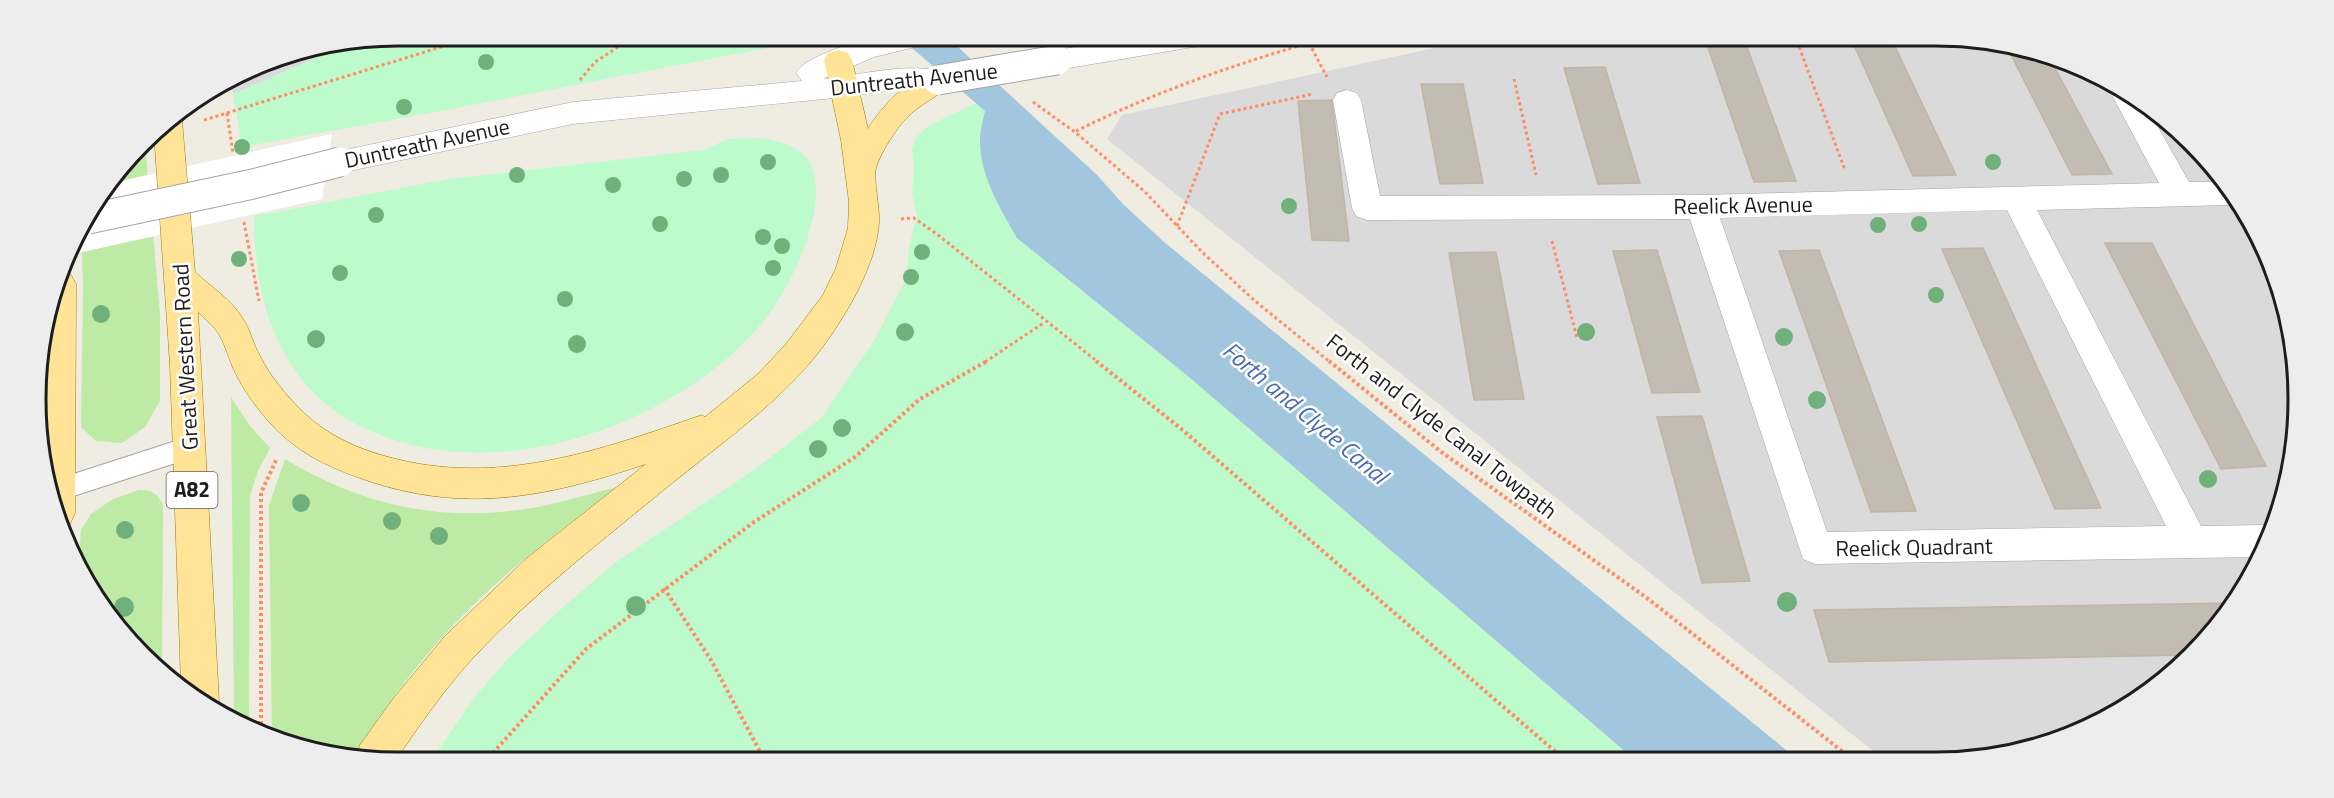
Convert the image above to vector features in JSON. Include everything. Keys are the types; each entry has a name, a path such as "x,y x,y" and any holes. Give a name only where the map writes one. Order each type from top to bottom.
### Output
{"main road":[{"path":"379,751 406,712 458,648 492,614 540,570 770,384 801,352 831,310 853,268 864,224 855,136 838,60"},
{"path":"859,172 888,119 902,105 938,80"},
{"name":"Great Western Road","path":"169,133 181,278 200,690"},
{"path":"181,278 230,326 245,360 267,397 299,430 343,458 392,475 448,485 500,485 548,478 621,458 723,423"},
{"path":"58,487 60,305"}],"street":[{"name":"Duntreath Avenue","path":"770,93 838,60 874,46"},
{"name":"Duntreath Avenue","path":"98,217 253,184 340,162 573,113 844,87 902,79 938,80 1140,46"},
{"name":"Reelick Avenue","path":"1332,91 1367,208 1701,207 2221,193"},
{"path":"2132,107 2180,194"},
{"path":"2016,198 2192,543"},
{"name":"Reelick Quadrant","path":"1701,207 1815,548 2257,542"}],"lane":[{"path":"62,500 190,447"}],"path":[{"path":"180,122 443,46"},
{"path":"573,113 582,73 621,46"},
{"path":"1075,132 1160,90 1299,46"},
{"path":"1177,226 1220,114 1332,91 1310,46"},
{"path":"1800,46 1857,203"},
{"name":"Forth and Clyde Canal Towpath","path":"1030,100 1075,132 1144,190 1202,252 1255,301 1440,451 1647,598 1843,752"},
{"path":"938,235 1179,427 1555,752"},
{"path":"494,752 586,649 664,588 754,522 855,457 920,399 976,368 1045,322"},
{"path":"664,588 711,660 760,752"}],"shaded area":[{"path":"1444,46 1935,46 2004,53 2048,65 2091,83 2150,119 2184,150 2215,184 2251,243 2269,286 2281,330 2287,376 2287,422 2281,468 2269,512 2251,555 2215,614 2167,664 2131,692 2070,725 2004,745 1958,751 1874,752 1107,139 1122,115"},
{"path":"323,55 233,94 232,89 264,73"}],"green space":[{"path":"777,46 242,147 233,94 323,55 376,47"},
{"path":"976,103 985,111 979,143 1017,238 1189,377 1626,752 437,752 474,698 509,657 568,603 616,562 757,468 822,417 875,339 906,279 909,247 917,215 912,194 914,170 912,150 916,137 928,126"},
{"path":"757,138 794,148 804,155 813,171 816,191 814,214 808,238 798,262 788,284 766,318 734,352 713,370 675,395 634,417 590,434 544,446 497,452 450,451 405,443 362,427 334,410 311,389 292,365 277,339 259,280 254,216 448,179 703,150 728,139"},
{"path":"146,154 160,313 160,401 145,427 122,443 96,441 81,427 82,246 119,184"},
{"path":"231,397 250,426 270,448 258,471 250,495 249,718 234,710"},
{"path":"285,459 344,489 404,507 434,511 466,513 532,508 617,487 525,559 455,623 409,678 359,749 330,745 272,728 269,505"},
{"path":"139,490 154,493 163,505 162,659 119,614 80,548 81,530 91,514 113,499"}],"water":[{"name":"Forth and Clyde Canal","path":"910,46 957,46 1096,174 1123,204 1164,242 1788,752 1626,752 1189,377 1017,238 993,193 984,169 980,140 985,111"}],"pier":[{"path":"332,134 322,199 78,253 106,203 122,181"}],"building":[{"path":"1707,46 1747,46 1796,181 1754,182"},
{"path":"1854,46 1895,46 1956,175 1913,176"},
{"path":"2011,55 2055,67 2112,174 2072,175"},
{"path":"1605,67 1640,183 1598,184 1564,68"},
{"path":"1421,84 1463,84 1483,183 1440,184"},
{"path":"1332,100 1349,241 1312,240 1298,101"},
{"path":"2105,243 2152,243 2266,466 2221,469"},
{"path":"1983,248 2101,508 2055,509 1942,249"},
{"path":"1657,250 1700,392 1652,393 1613,251"},
{"path":"1819,250 1916,511 1871,512 1779,251"},
{"path":"1496,252 1524,399 1474,400 1449,253"},
{"path":"1702,416 1750,581 1702,583 1657,417"},
{"path":"2222,603 2176,655 1829,662 1814,610"}]}
